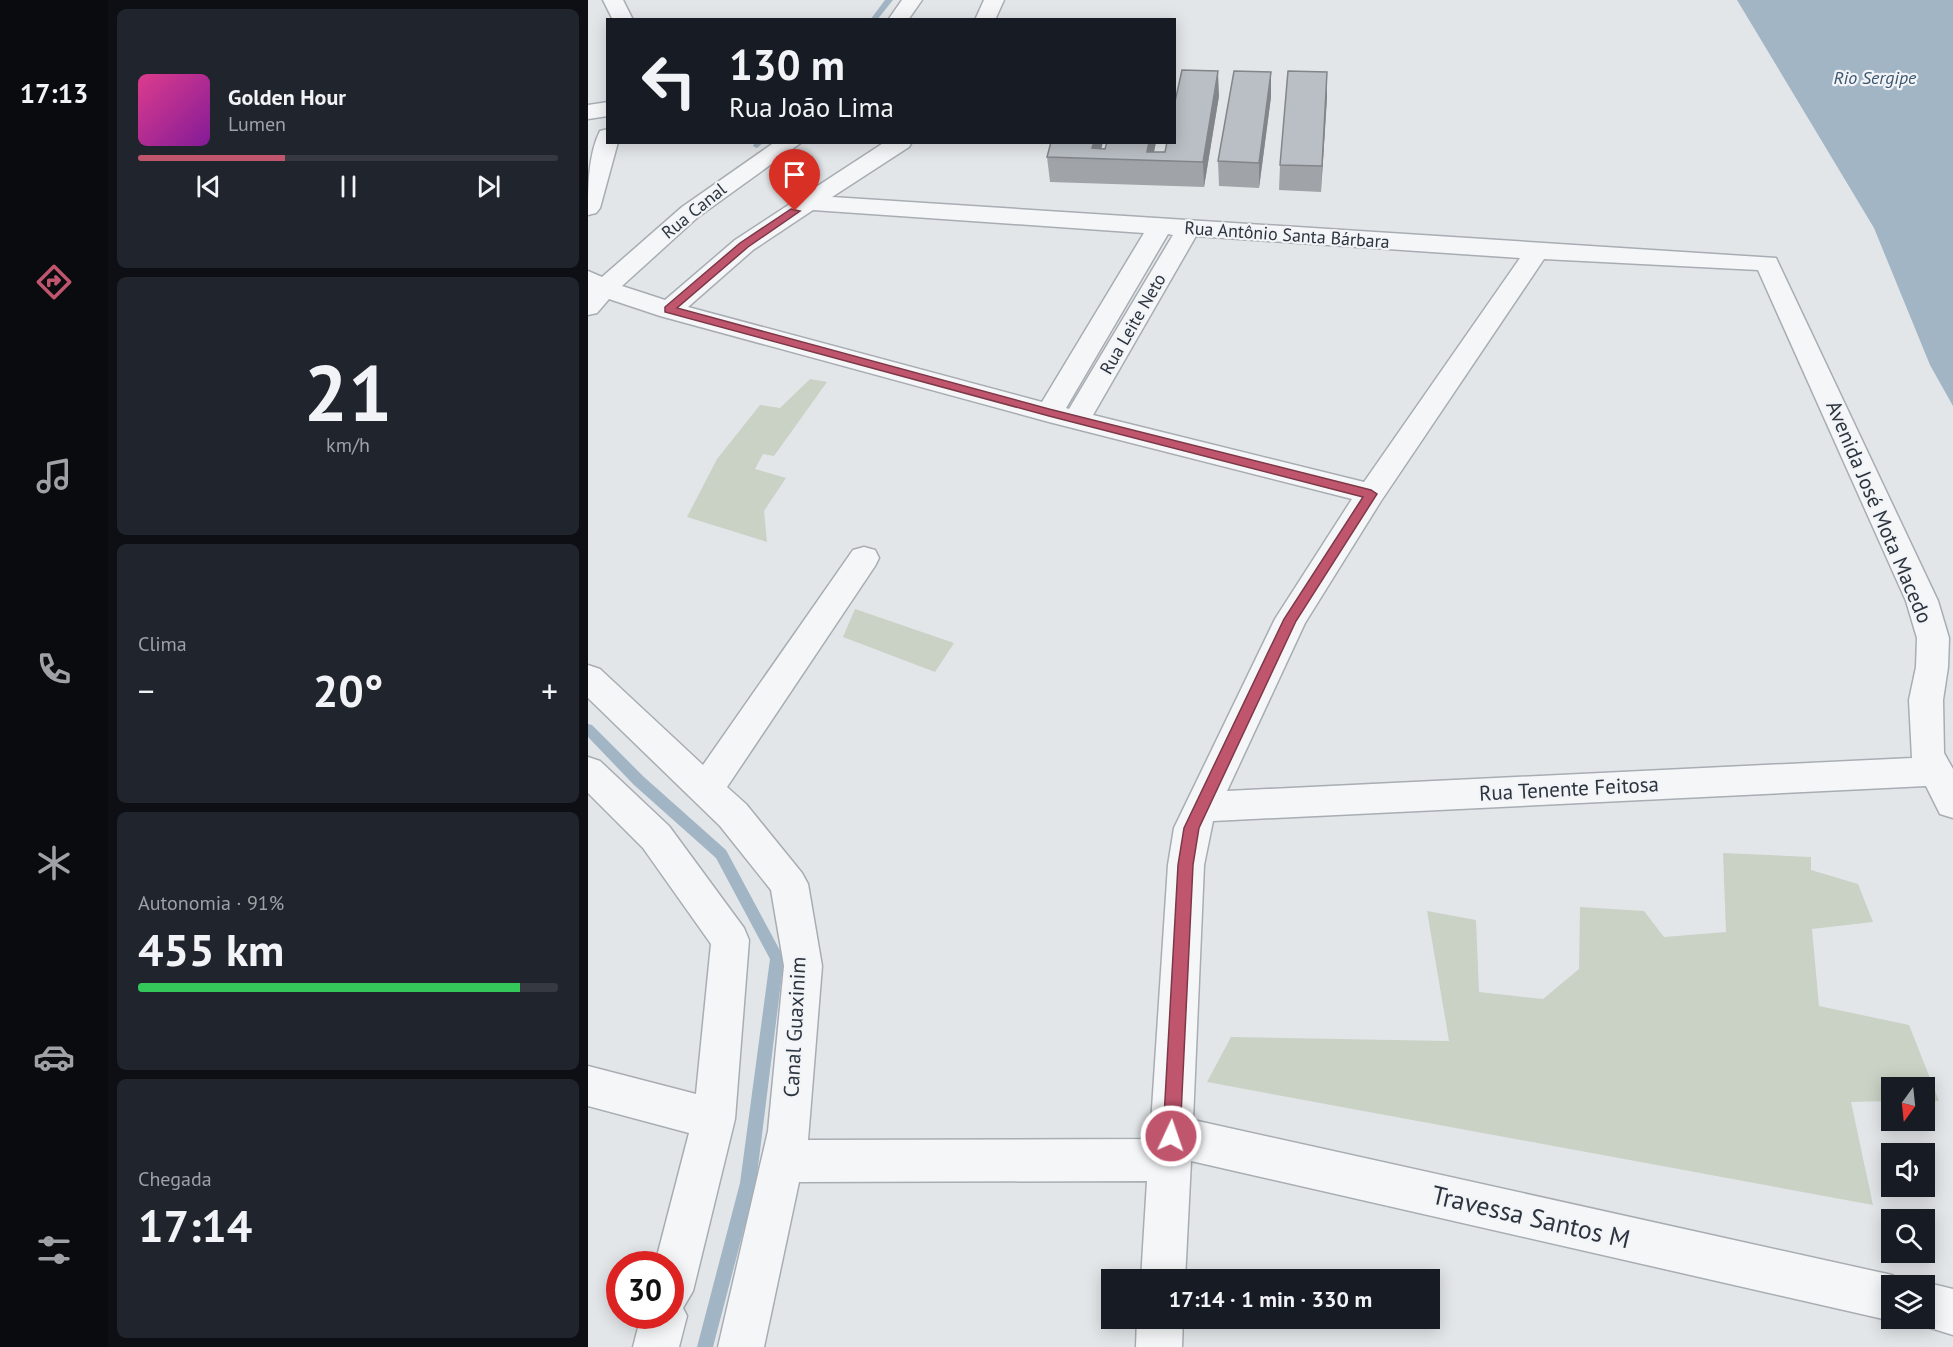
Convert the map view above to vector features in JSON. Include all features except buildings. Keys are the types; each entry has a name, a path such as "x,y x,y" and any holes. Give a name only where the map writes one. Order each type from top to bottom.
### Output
{"street":[{"path":"613,0 622,18"},
{"path":"899,18 912,0"},
{"path":"986,18 994,0"},
{"path":"588,111 606,109"},
{"path":"588,208 606,143"},
{"name":"Rua Canal","path":"593,292 690,212 787,144"},
{"path":"669,310 744,245 898,144"},
{"name":"Rua Antônio Santa Bárbara","path":"808,203 1537,251 1767,263"},
{"name":"Rua Leite Neto","path":"1049,413 1160,227"},
{"name":"Rua Leite Neto","path":"1077,419 1188,229"},
{"path":"1164,1269 1186,865 1192,828 1291,619 1371,494 1537,251"},
{"name":"Avenida José Mota Macedo","path":"1767,263 1922,601 1933,638 1932,667 1926,700 1927,754 1953,803"},
{"path":"593,292 669,310 1049,413 1371,494"},
{"path":"706,789 864,558"},
{"name":"Canal Guaxinim","path":"588,678 733,815 789,884 803,966 789,1131 741,1347"},
{"path":"588,771 656,837 730,940 714,1119 680,1251"},
{"name":"Rua Tenente Feitosa","path":"1202,807 1936,771"},
{"path":"588,1086 714,1119"},
{"name":"Travessa Santos M","path":"782,1161 1171,1148 1881,1296"},
{"path":"1935,1308 1953,1312"},
{"path":"656,1347 661,1329"},
{"path":"1159,1347 1160,1329"}],"shaded area":[{"path":"810,379 827,382 774,456 763,454 755,469 786,478 764,511 767,542 687,517 717,459 760,405 780,408"},
{"path":"855,609 954,643 935,672 843,637"},
{"path":"1723,853 1811,857 1811,870 1858,884 1873,922 1812,929 1819,1006 1909,1025 1930,1077 1881,1077 1881,1101 1851,1102 1873,1205 1207,1082 1231,1037 1449,1041 1427,911 1476,920 1479,992 1543,999 1579,969 1580,907 1644,911 1664,937 1726,932"}],"water":[{"name":"Rio Sergipe","path":"1737,0 1953,0 1953,406 1930,365 1874,228"}],"waterway":[{"path":"875,18 889,0"},
{"path":"588,729 639,781 721,854 777,958 748,1183 705,1347"}],"route":[{"path":"795,211 744,245 669,310 1049,413 1371,494 1291,619 1192,828 1186,865 1171,1136"}]}
